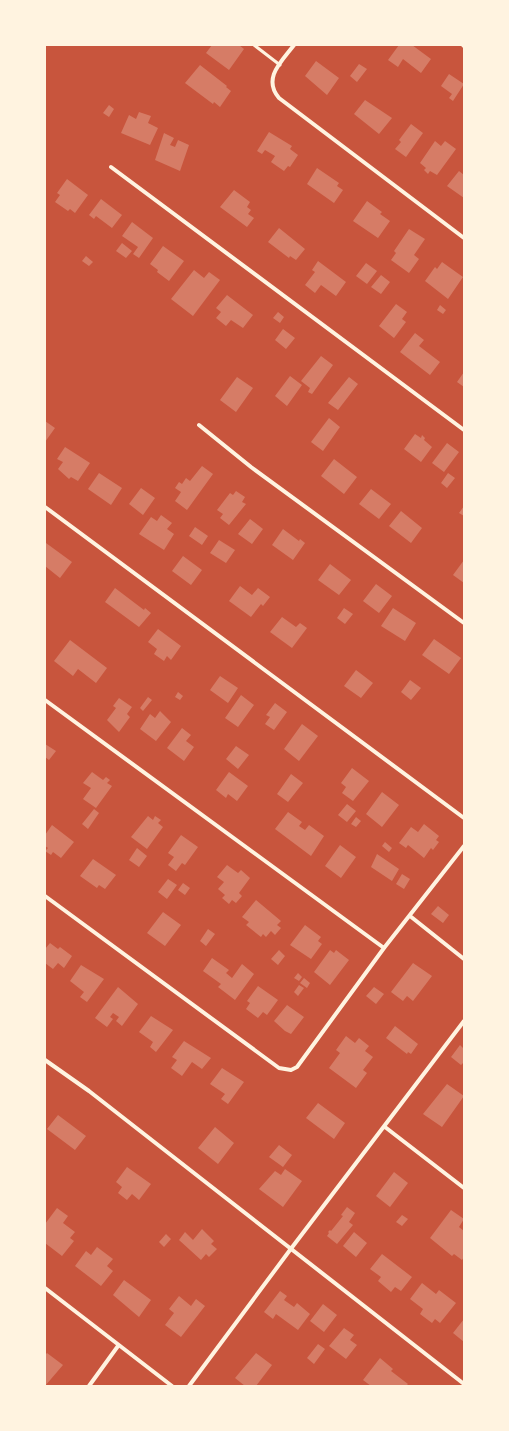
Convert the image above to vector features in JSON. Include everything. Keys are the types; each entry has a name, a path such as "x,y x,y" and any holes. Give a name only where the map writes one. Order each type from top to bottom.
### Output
{"street":[{"path":"294,45 273,73 272,85 279,98 464,238"},
{"path":"111,167 464,430"},
{"path":"198,425 251,467 464,623"},
{"path":"45,507 464,818"},
{"path":"45,700 384,948"},
{"path":"45,896 279,1068 290,1070 297,1067 384,948 464,846"},
{"path":"410,916 464,959"},
{"path":"190,1386 290,1250 385,1127 464,1021"},
{"path":"45,1060 89,1091 290,1250 464,1384"},
{"path":"385,1127 464,1188"},
{"path":"45,1288 118,1346 172,1386"},
{"path":"89,1386 118,1346"}],"lane":[{"path":"254,45 280,65"}],"building":[{"path":"212,45 239,45 244,49 229,70 206,53"},
{"path":"399,45 412,45 431,59 421,73 403,59 398,67 388,60"},
{"path":"316,61 339,78 327,95 305,76"},
{"path":"359,64 367,69 357,82 350,76"},
{"path":"200,65 227,86 226,87 231,91 220,107 214,102 213,104 185,83"},
{"path":"449,74 464,84 453,101 449,98 452,94 441,86"},
{"path":"365,100 392,118 379,134 354,114"},
{"path":"109,105 114,109 109,117 103,113"},
{"path":"139,112 151,116 148,123 158,128 150,145 121,133 129,115 136,119"},
{"path":"411,124 423,133 406,157 395,149 401,142 399,140"},
{"path":"269,132 292,146 290,149 298,155 290,167 288,166 284,171 271,162 275,156 265,150 262,154 257,151"},
{"path":"164,133 174,138 170,145 175,147 178,140 189,145 180,171 155,160"},
{"path":"435,141 441,146 445,141 456,149 437,175 430,171 428,174 424,170 426,168 420,163"},
{"path":"317,168 339,183 337,186 343,190 334,203 307,184"},
{"path":"459,171 464,175 464,198 447,186"},
{"path":"67,179 88,195 75,213 70,209 68,211 55,202 60,195 57,193"},
{"path":"234,190 250,202 247,207 251,210 248,214 254,218 247,227 220,207"},
{"path":"101,199 122,215 112,228 96,216 94,219 89,215"},
{"path":"367,201 382,212 380,214 390,221 378,238 353,221"},
{"path":"132,222 153,238 139,258 133,254 138,247 122,236"},
{"path":"279,228 305,249 296,260 290,256 289,258 268,242"},
{"path":"409,229 425,239 414,255 419,259 409,273 391,260 396,253 394,251"},
{"path":"122,243 132,251 126,258 116,251"},
{"path":"163,246 184,261 169,281 157,272 158,270 150,264"},
{"path":"86,256 93,262 89,266 82,261"},
{"path":"318,261 346,282 336,296 321,285 315,293 305,285 315,272 312,270"},
{"path":"442,262 463,277 448,299 425,281 435,267 437,269"},
{"path":"366,263 377,271 367,284 356,276"},
{"path":"194,270 204,278 209,272 220,280 193,316 171,299"},
{"path":"381,275 390,282 381,294 371,287"},
{"path":"227,295 253,315 243,328 231,320 226,326 216,318 221,312 216,308"},
{"path":"396,304 407,312 402,319 406,322 394,338 379,326"},
{"path":"440,305 446,310 443,314 437,310"},
{"path":"278,312 284,317 280,323 273,318"},
{"path":"283,329 295,338 286,349 275,340"},
{"path":"415,333 424,340 419,346 440,362 430,375 400,352"},
{"path":"321,356 333,365 312,394 308,392 310,388 301,381"},
{"path":"464,372 464,387 457,382"},
{"path":"290,376 302,385 287,406 275,396"},
{"path":"237,377 253,388 236,412 220,400"},
{"path":"349,377 358,384 338,410 328,403"},
{"path":"329,418 340,427 323,451 311,442"},
{"path":"45,421 55,428 45,442"},
{"path":"415,434 421,438 422,435 425,438 424,440 432,447 421,462 404,449"},
{"path":"447,443 459,452 444,472 432,463"},
{"path":"65,447 90,463 78,481 71,477 69,479 58,469 63,462 57,459"},
{"path":"334,459 357,477 344,494 321,476"},
{"path":"202,466 213,474 187,510 175,501 181,492 175,488 179,482 182,484 186,478 190,481"},
{"path":"99,473 122,488 111,505 88,489"},
{"path":"448,473 455,478 447,488 441,483"},
{"path":"141,488 155,498 143,515 129,504"},
{"path":"371,489 391,504 379,519 359,504"},
{"path":"236,491 245,497 242,502 246,504 229,525 220,518 223,514 217,510 230,493 233,495"},
{"path":"464,506 464,516 459,513"},
{"path":"401,511 422,528 411,543 389,526"},
{"path":"161,515 172,523 167,529 174,534 164,550 139,534 151,517 157,521"},
{"path":"250,519 263,529 252,544 238,534"},
{"path":"195,527 208,536 202,545 189,536"},
{"path":"283,529 299,541 300,539 305,543 293,560 272,545"},
{"path":"219,540 235,550 226,563 210,553"},
{"path":"46,543 72,562 60,578 45,566"},
{"path":"183,556 202,570 191,585 172,571"},
{"path":"464,560 464,583 453,575"},
{"path":"330,564 351,580 339,595 318,580"},
{"path":"376,584 392,596 379,613 363,601"},
{"path":"240,586 252,595 258,588 270,597 263,606 261,604 251,617 229,601"},
{"path":"115,588 144,610 145,608 151,613 139,627 105,602"},
{"path":"344,608 353,614 345,624 337,618"},
{"path":"393,608 416,623 405,641 381,626"},
{"path":"282,617 296,627 300,623 307,628 292,648 270,632"},
{"path":"158,629 181,646 171,660 167,656 164,661 154,654 157,649 148,642"},
{"path":"434,639 461,658 449,674 422,655"},
{"path":"70,640 107,668 96,683 78,669 73,676 54,661"},
{"path":"356,670 373,683 361,698 344,686"},
{"path":"220,676 238,688 228,703 210,690"},
{"path":"410,680 421,688 411,700 401,692"},
{"path":"178,692 183,696 180,700 175,697"},
{"path":"241,695 254,705 238,727 225,718"},
{"path":"148,697 152,700 143,711 140,708"},
{"path":"119,698 132,707 127,714 130,717 119,732 107,720 116,708 113,706"},
{"path":"275,703 287,712 274,730 265,724 270,717 266,715"},
{"path":"160,711 171,722 156,741 140,729 150,714 155,718"},
{"path":"302,724 318,736 299,761 284,749"},
{"path":"182,728 191,735 186,741 194,747 184,761 167,748"},
{"path":"45,744 56,751 49,760 45,757"},
{"path":"236,746 249,755 238,769 226,759"},
{"path":"352,768 369,781 353,801 342,793 346,787 341,783"},
{"path":"92,772 103,780 106,777 110,780 107,783 112,786 96,808 83,799 91,788 83,783"},
{"path":"229,772 248,786 237,801 228,794 226,798 216,790"},
{"path":"291,774 303,783 288,802 277,794"},
{"path":"382,792 399,805 382,827 366,814"},
{"path":"347,804 356,811 347,822 338,815"},
{"path":"94,809 99,813 88,829 82,824"},
{"path":"288,812 302,822 299,826 305,830 309,825 324,836 311,856 275,829"},
{"path":"148,816 153,820 155,816 161,820 158,823 163,827 147,849 131,837"},
{"path":"356,817 361,821 356,827 351,824"},
{"path":"424,824 439,836 436,840 439,842 433,850 431,848 424,858 408,845 406,848 399,843 411,827 418,832"},
{"path":"52,825 74,842 61,858 53,852 51,855 45,851 48,848 45,846 45,835"},
{"path":"181,835 198,847 185,865 182,863 176,871 168,865 174,857 168,853"},
{"path":"385,842 392,848 389,852 382,846"},
{"path":"340,845 356,857 341,878 325,866"},
{"path":"137,848 147,856 139,867 129,860"},
{"path":"377,854 399,869 392,881 371,867"},
{"path":"93,859 116,875 105,889 99,885 97,888 80,876"},
{"path":"227,865 238,873 241,870 250,878 239,893 242,896 236,903 232,900 229,904 222,898 225,895 218,889 224,882 217,877"},
{"path":"402,874 410,879 404,889 396,884"},
{"path":"168,879 177,885 167,899 158,892"},
{"path":"183,883 190,888 185,895 178,890"},
{"path":"256,900 281,921 277,925 281,928 275,935 271,931 266,937 263,934 261,937 246,925 249,922 242,917"},
{"path":"438,906 449,915 443,923 431,914"},
{"path":"163,912 181,925 165,946 147,933"},
{"path":"305,925 321,937 318,941 322,944 311,959 290,945"},
{"path":"208,929 215,934 206,946 200,941"},
{"path":"50,943 58,949 60,947 72,956 64,968 58,963 53,969 45,963 45,949"},
{"path":"279,950 285,956 278,965 271,959"},
{"path":"330,950 334,953 336,950 349,960 330,985 314,972"},
{"path":"212,958 229,970 226,973 232,978 242,964 254,974 235,1000 218,987 221,984 203,971"},
{"path":"413,963 432,976 413,1001 407,996 403,1001 391,992"},
{"path":"81,965 104,979 87,1002 80,997 84,992 70,981"},
{"path":"298,973 302,977 299,981 294,978"},
{"path":"304,978 310,983 307,988 300,983"},
{"path":"299,985 304,988 298,996 294,992"},
{"path":"258,986 278,1000 267,1015 263,1012 258,1018 246,1009 250,1003 247,1001"},
{"path":"118,987 138,1004 122,1026 116,1021 119,1017 113,1013 110,1017 113,1019 107,1027 95,1018"},
{"path":"374,987 384,994 376,1004 366,996"},
{"path":"287,1005 304,1017 291,1034 285,1031 274,1021"},
{"path":"151,1016 173,1030 156,1052 150,1047 153,1042 139,1032"},
{"path":"395,1026 418,1044 411,1054 408,1052 407,1054 386,1038"},
{"path":"346,1036 355,1043 359,1038 369,1046 365,1051 373,1057 363,1070 367,1073 356,1088 329,1068 340,1053 336,1050"},
{"path":"184,1041 211,1058 202,1069 192,1062 182,1076 171,1068 177,1060 172,1057"},
{"path":"460,1045 464,1049 464,1062 461,1065 451,1057"},
{"path":"222,1068 244,1082 228,1104 221,1099 225,1094 210,1084"},
{"path":"447,1084 464,1096 442,1127 423,1114"},
{"path":"318,1103 345,1123 334,1139 306,1118"},
{"path":"58,1115 86,1136 75,1150 47,1129"},
{"path":"215,1127 234,1143 218,1164 198,1148"},
{"path":"279,1145 292,1155 283,1167 269,1157"},
{"path":"127,1167 151,1184 139,1200 132,1194 127,1200 118,1193 122,1187 116,1182"},
{"path":"285,1169 302,1181 283,1207 259,1189 275,1171 281,1175"},
{"path":"394,1172 408,1183 390,1207 376,1196"},
{"path":"347,1207 355,1213 349,1222 353,1225 337,1244 327,1236 329,1233 328,1232 330,1230 331,1231 343,1216 341,1215"},
{"path":"57,1208 68,1216 63,1223 75,1232 70,1238 74,1241 62,1256 45,1243 45,1224"},
{"path":"451,1210 464,1219 459,1227 464,1231 464,1257 462,1260 454,1254 452,1256 430,1238"},
{"path":"402,1215 408,1219 402,1226 396,1222"},
{"path":"202,1229 214,1241 211,1244 217,1249 209,1257 206,1254 201,1260 179,1240 185,1232 193,1240"},
{"path":"354,1232 367,1243 356,1257 343,1246"},
{"path":"166,1234 171,1239 164,1247 159,1242"},
{"path":"97,1247 113,1259 107,1266 113,1271 101,1286 75,1266 86,1251 91,1255"},
{"path":"382,1254 412,1277 401,1291 395,1287 391,1292 378,1281 381,1277 370,1269"},
{"path":"124,1280 151,1300 139,1317 113,1295"},
{"path":"422,1283 436,1294 439,1290 456,1303 440,1323 435,1319 432,1323 420,1314 423,1309 410,1299"},
{"path":"280,1291 287,1296 284,1300 294,1307 297,1303 310,1314 298,1330 276,1314 273,1319 264,1312"},
{"path":"179,1296 191,1306 196,1299 205,1306 181,1337 165,1325 174,1313 169,1309"},
{"path":"323,1304 337,1315 324,1332 310,1321"},
{"path":"464,1319 464,1342 453,1333"},
{"path":"344,1328 354,1335 350,1340 357,1345 346,1359 329,1346"},
{"path":"318,1344 325,1349 314,1364 307,1358"},
{"path":"47,1353 63,1365 45,1386 45,1355"},
{"path":"256,1353 272,1365 256,1386 245,1386 235,1378"},
{"path":"380,1358 393,1369 391,1371 408,1384 406,1386 371,1386 363,1380"}]}
